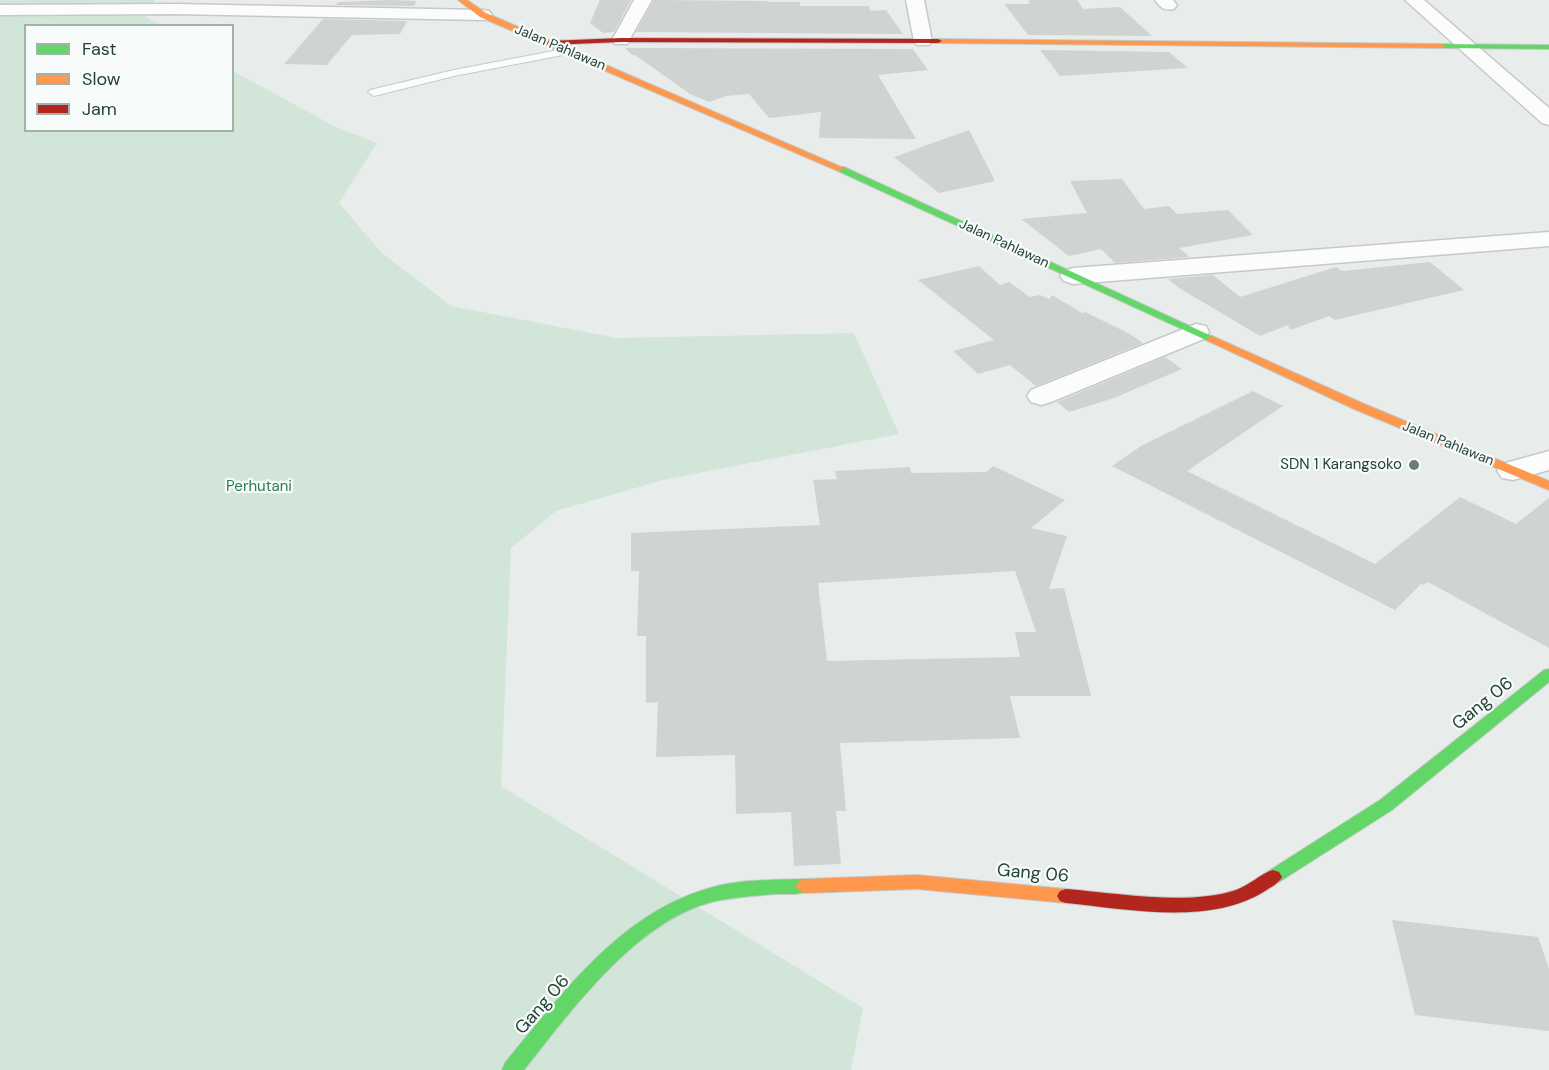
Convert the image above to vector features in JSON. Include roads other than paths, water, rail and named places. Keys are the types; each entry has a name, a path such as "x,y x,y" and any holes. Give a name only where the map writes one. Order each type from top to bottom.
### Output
{"main road":[{"name":"Jalan Pahlawan","path":"462,0 483,15 851,173 1358,406 1549,486"},
{"path":"549,43 621,40 923,41 1549,47"},
{"name":"Gang 06","path":"512,1070 551,1022 624,942 663,914 708,895 759,887 917,882 1152,904 1214,903 1244,895 1386,805 1549,674"}],"street":[{"path":"621,40 643,0"},
{"path":"915,0 923,41"},
{"path":"1414,0 1549,119"},
{"path":"0,10 174,9 483,15"},
{"path":"1073,276 1549,239"},
{"path":"1041,396 1196,332"},
{"path":"1513,471 1549,460"}],"lane":[{"path":"374,92 454,73 569,51"}],"place":[{"name":"SDN 1 Karangsoko","path":"1414,465"}],"park label":[{"name":"Perhutani","path":"259,487"}]}
